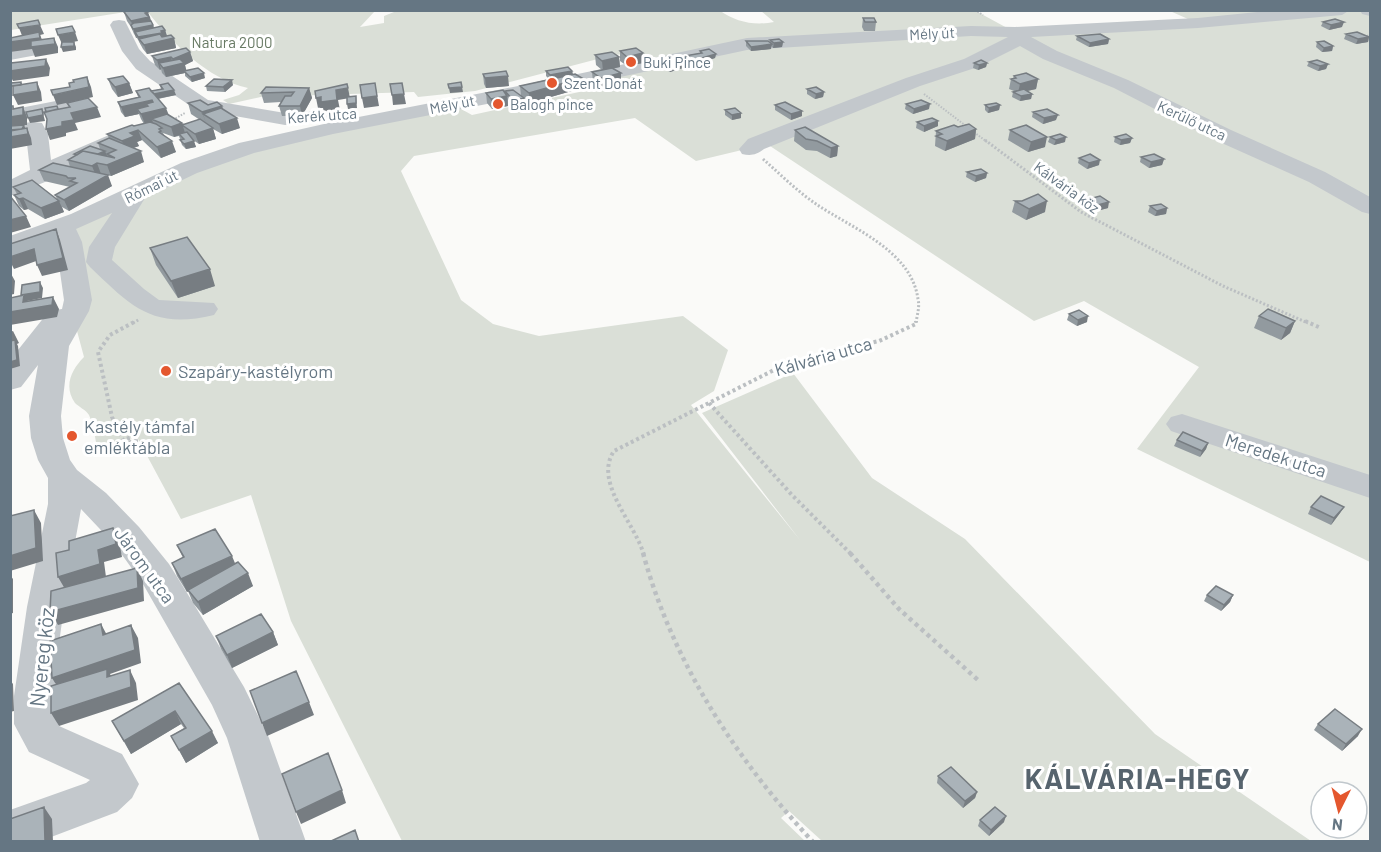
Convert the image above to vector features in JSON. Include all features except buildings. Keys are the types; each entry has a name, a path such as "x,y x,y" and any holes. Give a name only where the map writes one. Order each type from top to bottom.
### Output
{"street":[{"name":"Mély út","path":"247,148 333,128 756,42 971,31 1018,35 1198,23 1342,10"},
{"name":"Kerék utca","path":"119,25 131,51 143,65 202,105 285,119 359,113 424,103 452,104"},
{"path":"750,149 756,144 913,82 971,63 1018,35"},
{"name":"Kerülő utca","path":"1018,35 1225,136 1325,180 1371,207"},
{"path":"10,116 66,105"},
{"name":"Római út","path":"10,245 63,226 189,168 247,148 268,129 285,119"},
{"path":"10,189 118,138 160,124"},
{"path":"10,130 34,128 37,134 42,175"},
{"path":"135,194 116,229 102,247 99,262 141,300 154,308 204,309"},
{"path":"10,381 40,339 78,297 69,242 63,226"},
{"name":"Járom utca","path":"78,297 75,311 55,346 45,416 47,438 54,460 66,478 94,501 126,536 156,574 179,611 230,699 248,738 283,842"},
{"name":"Meredek utca","path":"1182,424 1371,486"},
{"name":"Nyereg köz","path":"10,831 101,798 117,784 106,767 44,739 35,724 34,696 46,607 65,504 66,478"}],"path":[{"name":"Kálvária köz","path":"913,82 925,95 1081,212 1223,286 1321,328"},
{"name":"Kálvária utca","path":"750,149 815,204 862,231 895,257 909,273 916,287 919,315 916,324 896,336 831,350 785,364 746,382 675,422 616,449 607,459 604,468 614,496 637,535 653,590 699,692 744,761 786,814 813,842"},
{"path":"117,445 136,441 135,436 123,440 112,417 98,352 100,344 117,330 150,314 154,308"},
{"path":"709,402 792,495 852,555 899,609 978,680"}],"green space":[{"name":"Natura 2000","path":"399,10 719,10 732,18 759,24 774,22 761,11 974,10 1009,29 1188,19 1170,11 1370,11 1370,562 1137,449 1199,367 1084,301 1034,321 767,144 696,161 635,118 414,156 401,171 461,300 493,324 539,336 683,316 728,350 714,391 691,405 800,540 702,413 793,373 872,478 965,539 1155,734 1311,841 822,841 789,811 781,818 805,841 402,841 291,621 251,495 181,519 137,437 97,447 89,415 71,397 69,384 73,372 84,357 77,331 63,226 189,168 452,104 472,115 626,82 615,72 656,59 640,53 613,55 475,91 418,97 414,92 286,96 274,94 229,104 223,100 239,95 248,88 218,77 204,68 167,35 147,11 375,11 360,27 384,23 384,16"},
{"path":"10,11 132,11 11,30"}],"place":[{"name":"Buki Pince","path":"631,62"},
{"name":"Szent Donát","path":"552,83"},
{"name":"Balogh pince","path":"498,104"},
{"name":"Szapáry-kastélyrom","path":"166,371"},
{"name":"Kastély támfal emléktábla","path":"72,436"}],"district":[{"name":"KÁLVÁRIA-HEGY","path":"1138,778"}]}
